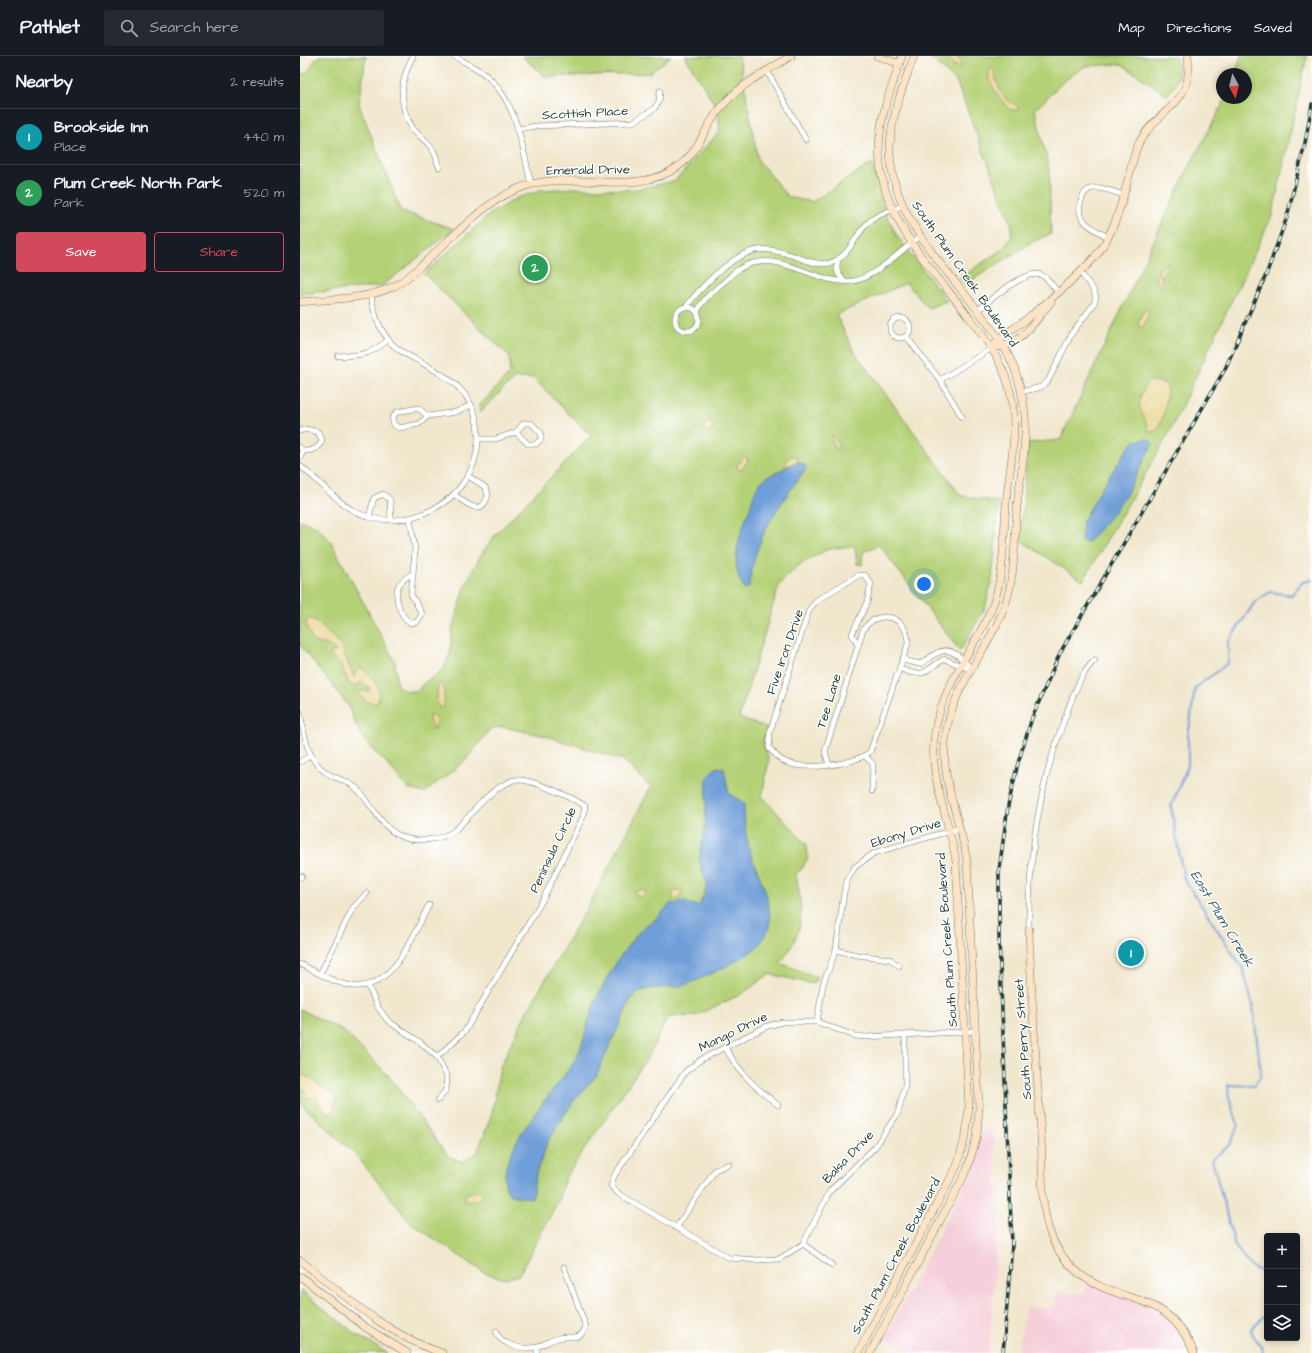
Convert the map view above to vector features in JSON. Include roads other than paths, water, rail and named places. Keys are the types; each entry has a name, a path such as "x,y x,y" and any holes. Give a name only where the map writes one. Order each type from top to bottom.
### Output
{"street":[{"path":"414,56 406,69 402,83 402,98 412,127 434,152 439,167"},
{"path":"454,56 484,74 496,85 508,102 518,129 531,184"},
{"name":"Emerald Drive","path":"300,302 371,294 393,287 408,278 490,204 531,184 563,180 631,182 658,178 679,166 696,149 718,110 736,92 791,56"},
{"path":"877,56 900,64"},
{"name":"South Plum Creek Boulevard","path":"858,1353 959,1159 966,1134 969,1107 957,878 950,831 934,774 934,739 943,701 990,613 998,589 1014,433 1013,412 1008,383 992,348 912,242 892,211 881,176 879,145 884,112 902,56"},
{"name":"South Plum Creek Boulevard","path":"870,1353 970,1163 977,1136 980,1107 968,877 965,848 947,782 944,762 945,740 954,705 1000,618 1010,586 1025,434 1025,416 1021,392 1015,368 1004,347 978,310 921,236 902,206 891,166 890,136 894,115 914,56"},
{"path":"940,380 992,348 999,339 1023,322 1058,292 1094,257 1108,237 1118,216 1134,155 1140,142 1147,131 1172,107 1184,90 1189,72 1188,56"},
{"path":"767,71 806,140"},
{"name":"Scottish Place","path":"518,129 536,126 633,122 654,109 659,101 660,91"},
{"path":"1108,237 1089,227 1082,220 1079,212 1080,202 1083,195 1089,189 1097,188 1124,195"},
{"path":"686,307 690,307 697,312 699,318 696,327 689,331 683,331 676,325 674,319 677,311 686,307 694,297 733,261 753,250 773,250 822,264 830,263 846,252 864,227 872,219 902,206"},
{"path":"697,312 701,302 739,268 757,262 773,261 828,279 846,281 862,278 872,273 921,236"},
{"path":"839,258 836,265 837,272 846,281"},
{"path":"1021,392 1041,387 1048,381 1072,333 1094,304 1096,297 1093,289 1080,272"},
{"path":"978,310 1023,277 1032,274 1040,275 1046,278 1058,292"},
{"path":"992,348 1004,347 1029,330 1058,292"},
{"path":"300,466 335,500 368,517 391,520 410,519 426,513 454,494 468,476 474,464 478,439 477,424 471,405 452,381 407,355 388,340 380,325 371,294"},
{"path":"906,336 940,380 962,417"},
{"path":"338,356 365,355 377,350 388,340"},
{"path":"428,416 421,408 418,408 397,412 392,418 394,425 399,428 419,424 428,416 456,412 471,405"},
{"path":"478,439 502,438 516,432 524,423 531,423 542,433 541,439 536,444 528,444 516,432"},
{"path":"300,430 305,429 316,431 322,436 321,443 317,447 309,451 302,449 300,458"},
{"path":"454,494 469,507 477,507 483,503 488,494 485,487 468,476"},
{"path":"368,517 374,498 383,494 390,500 391,520"},
{"path":"410,519 415,549 414,573 411,594 422,614 417,622 411,623 406,619 398,605 396,593 400,583 414,573"},
{"name":"Five Iron Drive","path":"829,765 799,766 782,760 769,748 770,732 809,610 817,600 859,575 865,575 871,584 868,602 852,634 858,645"},
{"name":"Tee Lane","path":"829,765 825,751 863,630 869,622 881,617 892,618 902,623 908,635 908,644 902,660"},
{"path":"829,765 852,761 865,756 870,752 902,660 920,664 944,650 953,652 962,663 972,670"},
{"path":"900,669 923,673 944,659 962,663"},
{"name":"South Perry Street","path":"1095,660 1083,674 1071,702 1044,780 1036,821 1032,854 1029,929 1031,1004 1042,1138 1044,1205 1052,1240 1067,1263 1087,1280 1099,1286 1151,1304 1170,1316 1184,1333 1194,1353"},
{"name":"Peninsula Circle","path":"300,712 304,738 310,756 329,774 354,786 385,824 399,836 415,840 432,839 454,830 491,791 514,780 536,784 585,806 583,817 543,898 465,1031 437,1057"},
{"path":"300,762 310,756"},
{"path":"865,756 873,764 872,791"},
{"name":"Ebony Drive","path":"817,1022 823,984 836,950 844,892 848,878 855,867 863,859 874,853 960,828"},
{"path":"320,974 353,908 367,893"},
{"path":"300,964 340,983 355,986 368,985 390,972 400,959 429,905"},
{"path":"836,950 857,955 890,958 899,966"},
{"path":"368,985 377,1006 388,1021 420,1042 437,1057 447,1076 446,1090 438,1100"},
{"name":"Mango Drive","path":"676,1228 619,1194 611,1186 614,1176 685,1072 702,1059 765,1027 782,1022 817,1022 855,1036 976,1031"},
{"name":"Balsa Drive","path":"803,1244 830,1191 875,1147 898,1113 905,1086 905,1035"},
{"path":"725,1047 737,1068 748,1081 778,1105"},
{"path":"729,1164 715,1170 676,1228 729,1258 758,1260 779,1259 803,1244 832,1265"},
{"path":"300,1260 385,1326 415,1343 442,1353"},
{"path":"496,1332 497,1337 504,1343 528,1348 559,1337 580,1337 586,1327 564,1267"},
{"path":"300,1276 365,1327 407,1353"},
{"path":"537,1346 537,1353"}],"water":[{"path":"1146,439 1153,443 1126,495 1111,516 1088,542 1081,541 1083,521 1103,486 1128,448 1135,441"},
{"path":"799,462 804,464 806,468 769,523 757,551 749,587 745,589 737,570 737,548 755,491 761,482 769,476"},
{"path":"718,767 724,769 729,794 744,803 745,826 749,848 768,900 770,922 766,936 759,945 745,956 712,973 684,985 643,990 632,997 596,1076 572,1103 548,1141 536,1174 532,1198 511,1195 507,1191 505,1176 509,1159 517,1141 529,1122 575,1060 596,1000 610,973 634,938 642,929 657,918 671,903 676,904 681,901 699,906 707,887 699,858 705,828 707,778 712,771"}],"waterway":[{"name":"East Plum Creek","path":"1264,1273 1250,1266 1235,1246 1212,1159 1230,1145 1238,1125 1229,1098 1228,1085 1254,1086 1261,1075 1253,1006 1243,969 1184,879 1171,807 1188,765 1188,737 1195,688 1228,663 1228,642 1255,602 1270,592 1291,595 1303,582 1312,580"},
{"name":"East Plum Creek","path":"1263,1353 1263,1350 1253,1336 1251,1329 1264,1316"}],"railway":[{"path":"1003,1353 1012,1245 999,940 999,870 1008,806 1018,763 1032,718 1060,653 1225,369 1266,275 1287,217 1305,143 1312,104"}],"place":[{"name":"Plum Creek North Park","path":"535,268"},
{"name":"Brookside Inn","path":"1131,953"}]}
